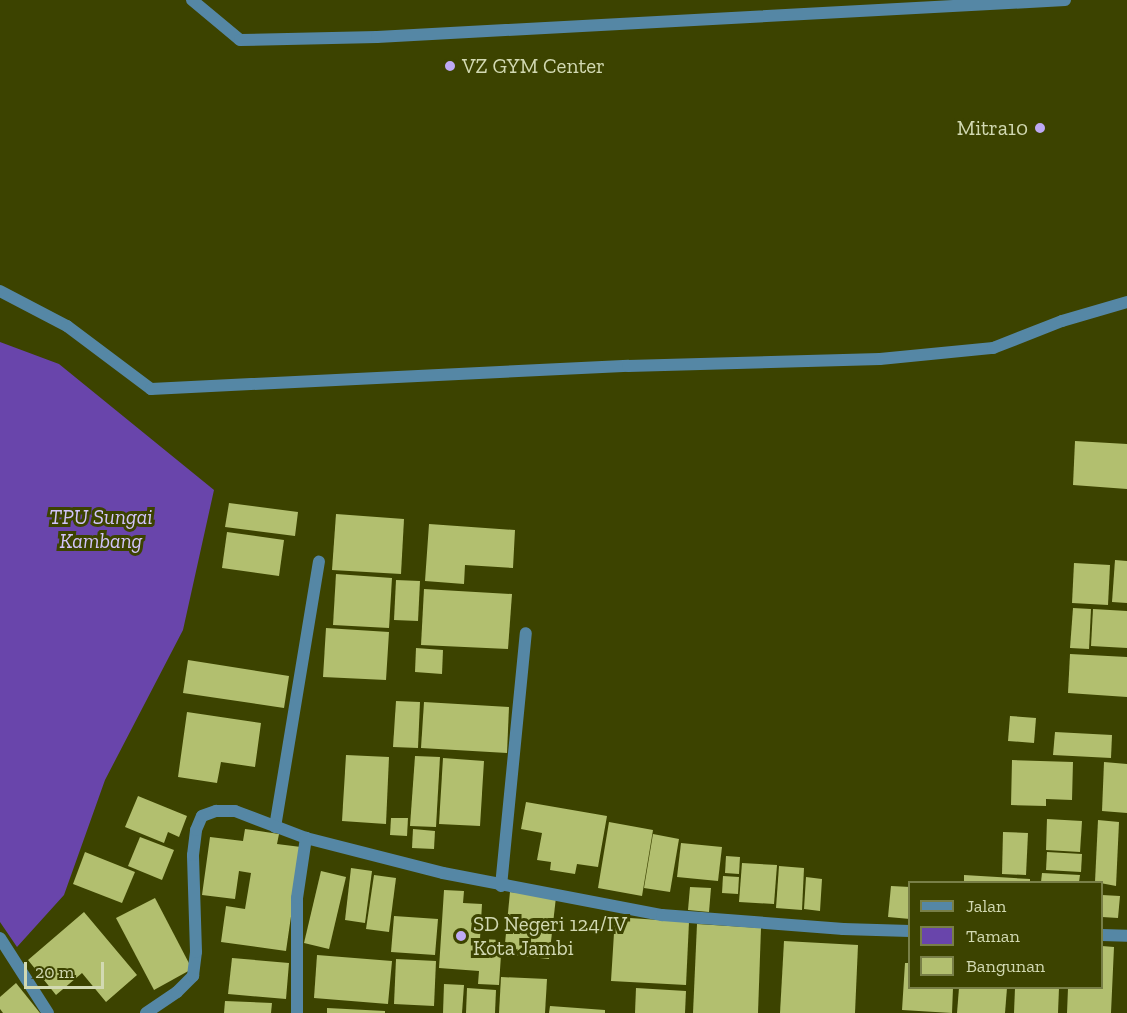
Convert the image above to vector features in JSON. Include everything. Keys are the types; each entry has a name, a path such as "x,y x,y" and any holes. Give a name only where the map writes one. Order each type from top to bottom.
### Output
{"street":[{"path":"192,0 240,40 377,37 1065,0"},
{"path":"0,291 67,326 151,389 628,366 880,359 993,348 1062,321 1127,302"},
{"path":"275,827 319,562"},
{"path":"501,886 526,633"},
{"path":"146,1013 177,992 194,976 196,952 193,855 196,830 202,816 216,811 235,811 306,838 501,886 662,915 843,929 908,931"},
{"path":"297,1013 297,898 306,838"},
{"path":"1103,936 1127,936"},
{"path":"0,938 48,1013"}],"green space":[{"name":"TPU Sungai Kambang","path":"0,342 59,364 214,490 183,630 105,780 64,895 17,947 0,922"}],"building":[{"path":"1075,441 1127,444 1127,489 1073,485"},
{"path":"229,503 298,512 295,536 225,527"},
{"path":"336,514 404,519 401,574 332,570"},
{"path":"429,524 515,530 513,568 465,565 464,584 425,581"},
{"path":"227,532 284,540 279,576 222,568"},
{"path":"1115,560 1127,561 1127,603 1112,602"},
{"path":"1074,563 1110,565 1108,605 1072,603"},
{"path":"336,574 392,578 389,628 333,625"},
{"path":"396,580 420,581 418,621 394,620"},
{"path":"424,589 512,594 508,649 421,645"},
{"path":"1073,608 1091,609 1089,649 1070,648"},
{"path":"1093,609 1127,611 1127,648 1091,646"},
{"path":"326,628 389,632 386,680 323,677"},
{"path":"416,648 443,650 442,674 415,672"},
{"path":"1070,654 1127,657 1127,697 1068,693"},
{"path":"188,660 289,676 284,708 183,693"},
{"path":"396,701 420,702 418,748 393,747"},
{"path":"424,702 509,707 507,753 421,748"},
{"path":"187,712 261,723 255,767 221,762 217,783 178,777"},
{"path":"1010,716 1036,718 1034,743 1008,741"},
{"path":"1055,732 1112,735 1111,758 1053,755"},
{"path":"346,755 389,757 386,824 342,821"},
{"path":"415,756 440,757 436,827 410,826"},
{"path":"443,758 484,761 480,826 439,824"},
{"path":"1012,760 1073,762 1072,800 1046,799 1046,806 1011,805"},
{"path":"1104,762 1127,764 1127,813 1102,811"},
{"path":"138,796 187,816 179,837 168,832 164,843 125,827"},
{"path":"526,802 607,816 598,867 577,864 575,874 550,870 551,862 537,860 542,833 521,829"},
{"path":"391,818 408,818 407,836 390,835"},
{"path":"1047,819 1082,821 1080,852 1046,850"},
{"path":"1098,820 1119,822 1116,886 1103,884 1103,881 1095,881"},
{"path":"609,822 653,830 642,896 598,888"},
{"path":"245,829 279,834 277,844 301,847 286,951 221,942 226,906 245,909 251,873 239,871 235,899 202,895 210,837 243,841"},
{"path":"413,829 435,831 434,849 412,848"},
{"path":"1003,832 1028,833 1026,875 1002,874"},
{"path":"653,834 679,839 670,892 644,888"},
{"path":"140,837 174,850 162,880 128,866"},
{"path":"681,843 722,847 718,881 677,877"},
{"path":"85,852 135,872 122,903 73,884"},
{"path":"1047,852 1082,854 1081,872 1046,870"},
{"path":"726,856 740,857 739,874 725,873"},
{"path":"742,863 777,865 774,904 739,902"},
{"path":"779,866 804,868 802,910 776,908"},
{"path":"351,868 372,871 365,923 345,920"},
{"path":"321,871 346,877 329,949 304,943"},
{"path":"1042,873 1080,875 1079,881 1041,881"},
{"path":"374,875 396,878 389,932 366,929"},
{"path":"964,875 1030,879 1030,881 964,881"},
{"path":"723,876 739,877 738,894 722,893"},
{"path":"806,877 822,879 820,911 804,909"},
{"path":"891,886 908,887 908,919 888,917"},
{"path":"690,887 711,888 709,912 688,910"},
{"name":"SD Negeri 124/IV Kota Jambi","path":"444,890 464,891 463,903 482,904 480,939 502,940 499,985 478,984 479,971 439,968"},
{"path":"510,892 556,897 549,959 504,954"},
{"path":"1103,895 1120,896 1118,918 1103,917"},
{"path":"155,898 192,969 154,990 116,918"},
{"path":"84,912 137,975 106,1002 82,973 56,995 28,960"},
{"path":"394,916 438,919 435,955 391,952"},
{"path":"615,917 689,922 686,985 611,981"},
{"path":"697,924 761,928 758,1013 693,1013"},
{"path":"784,941 858,945 855,1013 780,1013"},
{"path":"1103,946 1114,947 1111,1013 1067,1013 1068,989 1103,989"},
{"path":"317,955 392,961 388,1004 314,998"},
{"path":"232,958 289,963 286,999 228,994"},
{"path":"396,959 436,961 434,1006 394,1004"},
{"path":"905,963 908,963 908,989 953,989 952,1013 902,1010"},
{"path":"501,977 547,979 545,1013 499,1013"},
{"path":"16,983 40,1013 3,1013 0,1009 0,997"},
{"path":"444,984 464,985 462,1013 443,1013"},
{"path":"467,988 496,990 495,1013 466,1013"},
{"path":"636,988 686,991 685,1013 635,1013"},
{"path":"959,989 1007,989 1005,1013 957,1013"},
{"path":"1015,989 1059,989 1058,1013 1014,1013"},
{"path":"225,1001 272,1003 271,1013 224,1013"},
{"path":"550,1006 605,1010 605,1013 549,1013"},
{"path":"327,1008 385,1011 385,1013 327,1013"}],"place":[{"name":"VZ GYM Center","path":"450,66"},
{"name":"Mitra10","path":"1040,128"},
{"name":"SD Negeri 124/IV Kota Jambi","path":"461,936"}]}
